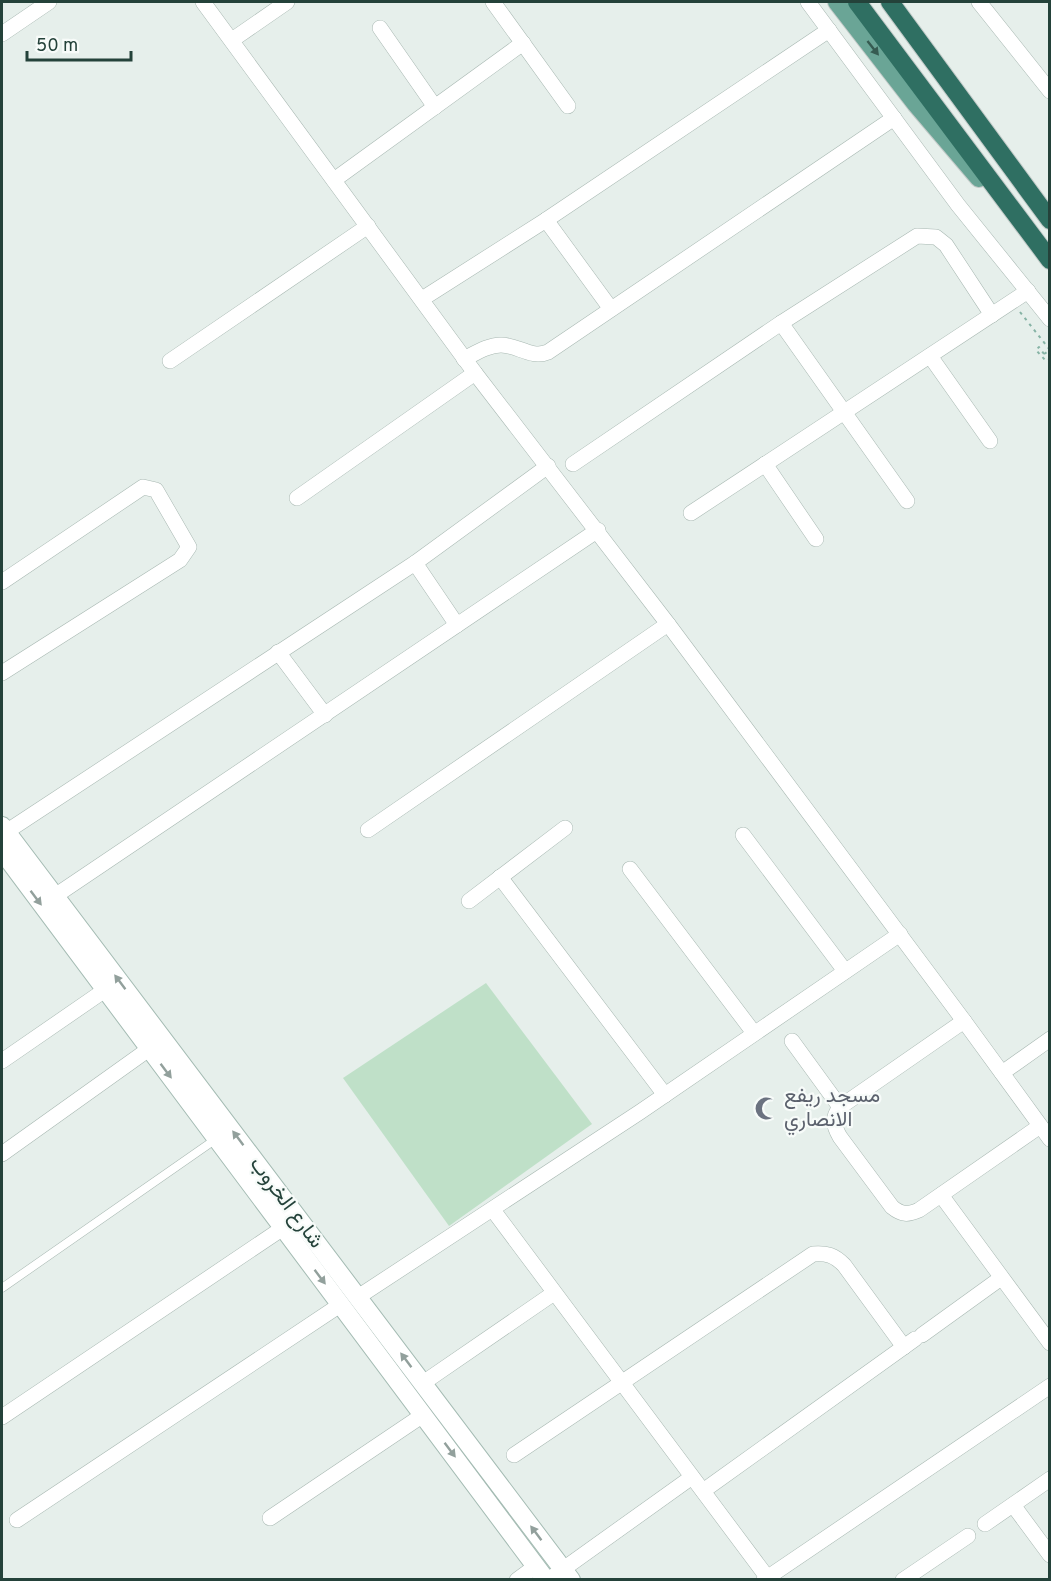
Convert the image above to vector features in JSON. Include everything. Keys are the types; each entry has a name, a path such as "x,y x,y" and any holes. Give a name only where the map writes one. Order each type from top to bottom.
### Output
{"highway":[{"path":"857,2 1050,260"},
{"path":"890,2 1050,220"}],"main road":[{"path":"837,2 916,104 1050,260"},
{"path":"901,2 1005,158"},
{"name":"شارع الخروب","path":"4,829 568,1574"},
{"name":"شارع الخروب","path":"2,851 543,1575"}],"street":[{"path":"2,34 49,2"},
{"path":"202,2 475,374 598,530 1050,1139"},
{"path":"232,40 287,2"},
{"path":"493,2 568,106"},
{"path":"808,2 958,205 1050,319"},
{"path":"979,2 1049,90"},
{"path":"380,28 435,107"},
{"path":"422,299 546,220 829,30"},
{"path":"333,180 523,43"},
{"path":"464,358 498,345 509,345 532,353 543,354 894,118"},
{"path":"546,220 611,309"},
{"path":"170,361 368,226"},
{"path":"573,464 781,323 911,239 923,235 936,237 946,245 992,315"},
{"path":"691,513 1028,291"},
{"path":"781,323 907,501"},
{"path":"930,356 990,441"},
{"path":"297,498 475,374"},
{"path":"765,464 816,539"},
{"path":"4,829 415,563 548,466"},
{"path":"2,582 143,487 156,490 189,547 180,560 172,566 2,674"},
{"path":"55,896 598,530"},
{"path":"415,563 458,625"},
{"path":"368,830 668,624"},
{"path":"278,652 325,715"},
{"path":"469,901 565,828"},
{"path":"743,835 845,971"},
{"path":"630,869 754,1033"},
{"path":"500,877 665,1095"},
{"path":"358,1297 665,1095 900,934"},
{"path":"2,1061 105,990"},
{"path":"964,1021 840,1107 834,1116 834,1127 892,1207 900,1214 910,1214 1040,1126"},
{"path":"1002,1073 1050,1039"},
{"path":"792,1041 840,1107"},
{"path":"2,1154 149,1049"},
{"path":"941,1195 1050,1343"},
{"path":"493,1210 766,1578 1050,1386"},
{"path":"2,1417 283,1228"},
{"path":"514,1455 813,1254 825,1253 836,1257 914,1340"},
{"path":"703,1491 1002,1278"},
{"path":"423,1383 554,1293"},
{"path":"17,1520 340,1305"},
{"path":"270,1518 423,1415"},
{"path":"517,1580 543,1575 568,1574 692,1478"},
{"path":"985,1524 1050,1479"},
{"path":"1013,1505 1050,1555"},
{"path":"903,1580 923,1574 968,1536"}],"lane":[{"path":"2,1288 216,1138"}],"path":[{"path":"1012,302 1050,350 1044,354 1039,347 1036,350 1046,361 1050,358"}],"green space":[{"path":"486,983 592,1124 449,1226 343,1078"}],"place":[{"name":"مسجد ريفع الانصاري","path":"766,1108"}]}
